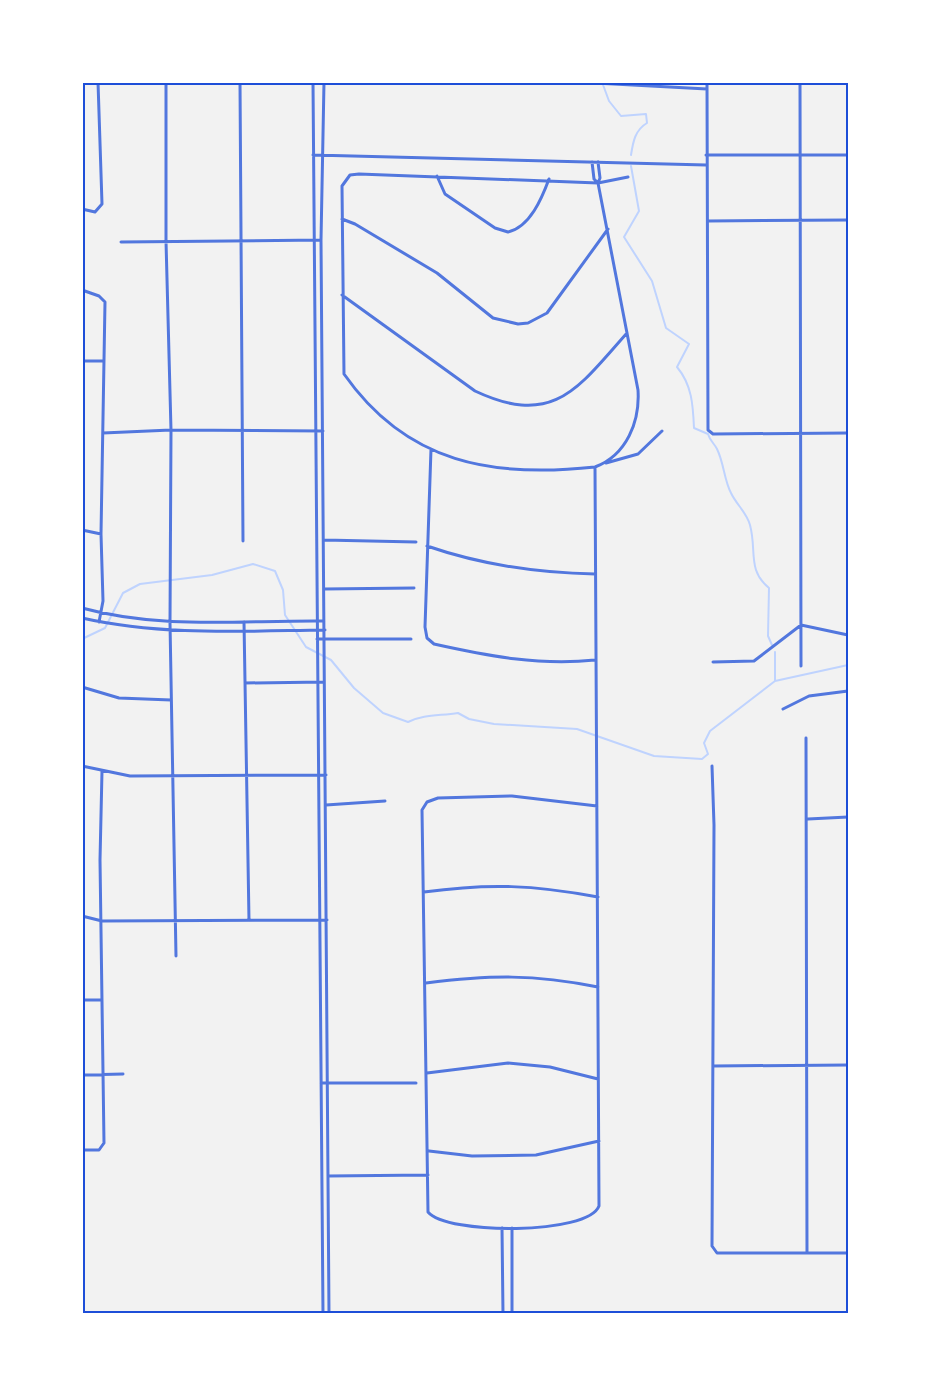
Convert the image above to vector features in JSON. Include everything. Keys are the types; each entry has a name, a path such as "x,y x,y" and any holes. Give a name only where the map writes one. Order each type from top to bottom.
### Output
{"street":[{"path":"82,209 95,212 102,204 98,82"},
{"path":"166,82 166,241 171,430 170,631 176,956"},
{"path":"240,82 243,541"},
{"path":"313,82 323,1314"},
{"path":"324,82 321,240 329,1314"},
{"path":"707,82 708,430 713,434 849,433"},
{"path":"800,82 801,666"},
{"path":"596,83 707,88"},
{"path":"313,155 706,165"},
{"path":"706,155 849,155"},
{"path":"592,162 594,179 598,183 608,229 638,390 637,413 626,441 605,464"},
{"path":"598,162 600,178 598,183"},
{"path":"627,177 598,183 549,179 350,175 342,186 344,374 358,394 387,421 431,449 469,464 510,471 535,472 595,467 638,454 662,431"},
{"path":"437,176 445,194 495,228 508,232 523,225 543,195 549,179"},
{"path":"342,219 356,224 437,273 493,318 518,324 528,323 547,313 608,229"},
{"path":"708,221 849,220"},
{"path":"121,242 321,240"},
{"path":"82,290 99,296 105,302 101,534 104,614 101,622"},
{"path":"342,295 475,391 496,401 515,405 535,406 571,393 627,333"},
{"path":"82,361 103,361"},
{"path":"102,433 243,429 323,431"},
{"path":"431,449 425,627 427,638 434,644 515,660 572,663 595,660"},
{"path":"595,467 599,1141 597,1211 585,1219 554,1225 512,1228 454,1225 433,1218 428,1212 429,1151 422,810 427,802 438,798 512,796 597,806"},
{"path":"82,530 101,534"},
{"path":"324,540 417,542"},
{"path":"427,546 470,559 514,568 595,574"},
{"path":"324,589 414,588"},
{"path":"82,608 117,617 170,623 324,621"},
{"path":"82,618 116,625 170,631 325,630"},
{"path":"244,622 249,920"},
{"path":"713,662 754,661 801,625 849,635"},
{"path":"317,639 411,639"},
{"path":"245,683 325,682"},
{"path":"82,687 119,698 171,700"},
{"path":"783,709 809,696 849,691"},
{"path":"806,738 808,819 807,1253"},
{"path":"82,766 122,776 326,775"},
{"path":"712,766 714,825 713,1251 849,1252"},
{"path":"82,1150 99,1150 104,1143 100,860 102,771"},
{"path":"326,805 385,801"},
{"path":"808,819 849,818"},
{"path":"424,892 472,885 512,885 598,897"},
{"path":"82,916 102,921 327,920"},
{"path":"426,983 520,975 598,987"},
{"path":"82,1000 102,1000"},
{"path":"427,1074 508,1063 550,1067 598,1079"},
{"path":"713,1066 849,1065"},
{"path":"82,1075 123,1074"},
{"path":"321,1083 416,1083"},
{"path":"429,1151 472,1156 536,1155 599,1141"},
{"path":"321,1176 428,1175"},
{"path":"502,1228 502,1314"},
{"path":"512,1228 512,1314"},
{"path":"502,1251 512,1251"}],"waterway":[{"path":"602,82 609,101 621,116 646,114 647,123 637,133 631,155"},
{"path":"631,166 639,211 624,237 652,281 666,328 689,344 677,367 689,388 694,428 708,434 716,447 733,497 749,521 755,567 762,581 769,588 768,636 772,645"},
{"path":"82,639 105,628 123,593 140,584 212,575 253,564 275,571 283,590 285,615 306,647 331,660 354,688 383,713 408,722 426,716 458,713 469,719 494,724 577,729 654,756 702,759 708,754 704,743 710,731 775,681 848,665"},
{"path":"775,652 775,681"}]}
